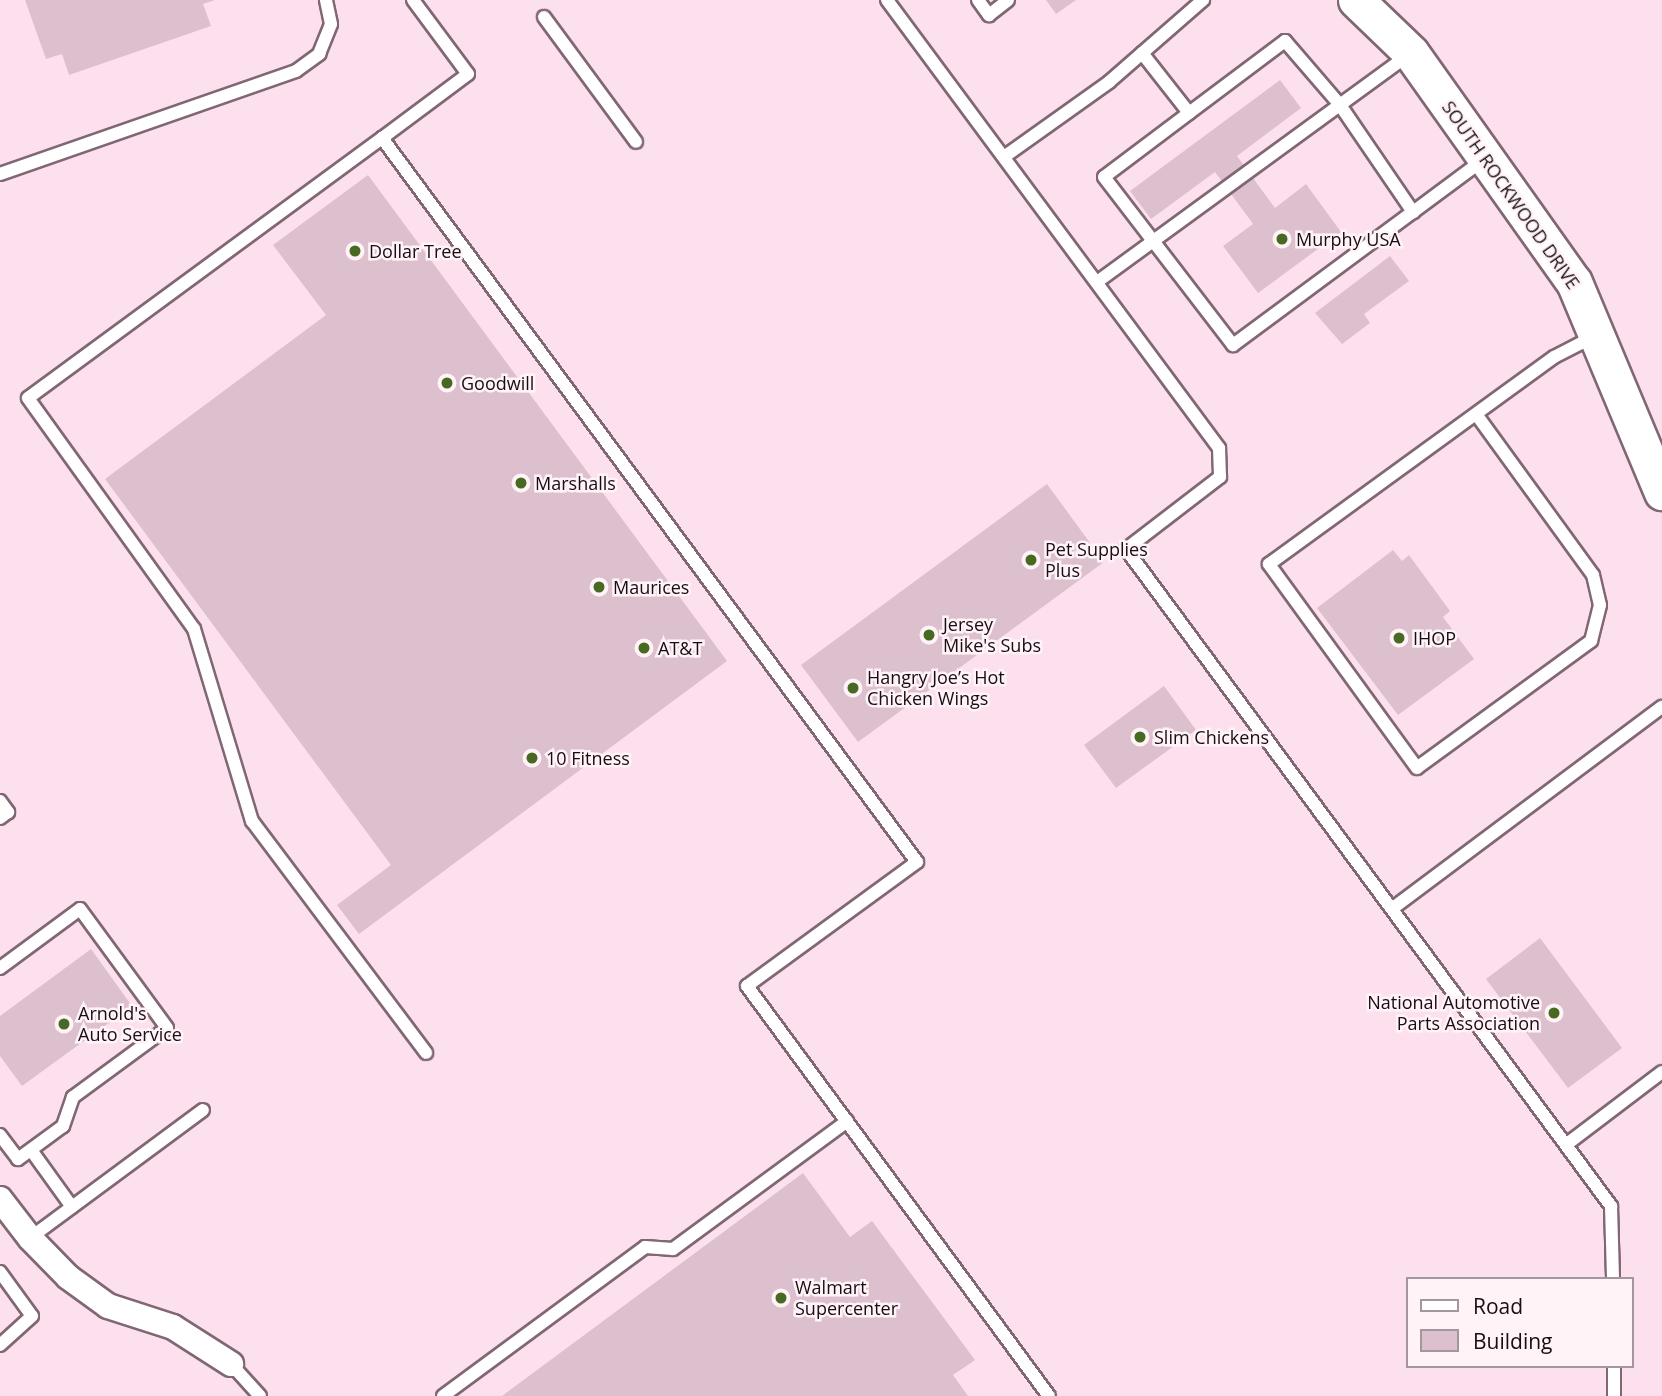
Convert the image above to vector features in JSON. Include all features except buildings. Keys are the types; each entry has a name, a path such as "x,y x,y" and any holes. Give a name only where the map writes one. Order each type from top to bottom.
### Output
{"main road":[{"name":"SOUTH ROCKWOOD DRIVE","path":"1356,0 1411,52 1574,282 1662,492"}],"street":[{"path":"0,1199 30,1238 68,1277 108,1306 173,1327 231,1364"}],"lane":[{"path":"0,174 296,71 319,54 331,24 326,0"},
{"path":"413,0 468,74 28,398 194,629 252,821 426,1053"},
{"path":"887,0 1219,448 1220,477 1126,549 1611,1206 1614,1277"},
{"path":"978,0 989,15 1008,0"},
{"path":"1004,157 1109,82 1203,0"},
{"path":"544,17 636,142"},
{"path":"1413,212 1340,104 1285,41 1104,177 1233,345 1413,212 1486,158"},
{"path":"1097,282 1411,52"},
{"path":"1142,53 1189,113"},
{"path":"382,138 918,862 747,986 1049,1396"},
{"path":"1476,414 1593,575 1600,605 1591,641 1417,768 1269,564 1554,357 1597,335"},
{"path":"1393,908 1662,707"},
{"path":"0,801 8,812 0,818"},
{"path":"0,968 80,909 167,1028 73,1097 64,1126 18,1159 0,1135"},
{"path":"1567,1144 1662,1072"},
{"path":"30,1238 203,1110"},
{"path":"443,1396 645,1247 673,1249 846,1121"},
{"path":"30,1150 72,1207"},
{"path":"0,1272 32,1315 0,1345"},
{"path":"231,1364 260,1396"},
{"path":"1614,1368 1614,1396"}],"place":[{"name":"Murphy USA","path":"1282,239"},
{"name":"Dollar Tree","path":"355,251"},
{"name":"Goodwill","path":"447,383"},
{"name":"Marshalls","path":"521,483"},
{"name":"Pet Supplies Plus","path":"1031,560"},
{"name":"Maurices","path":"599,587"},
{"name":"Jersey Mike's Subs","path":"929,635"},
{"name":"IHOP","path":"1399,638"},
{"name":"AT&T","path":"644,648"},
{"name":"Hangry Joe’s Hot Chicken Wings","path":"853,688"},
{"name":"Slim Chickens","path":"1140,737"},
{"name":"10 Fitness","path":"532,758"},
{"name":"National Automotive Parts Association","path":"1554,1013"},
{"name":"Arnold's Auto Service","path":"64,1024"},
{"name":"Walmart Supercenter","path":"781,1298"}]}
